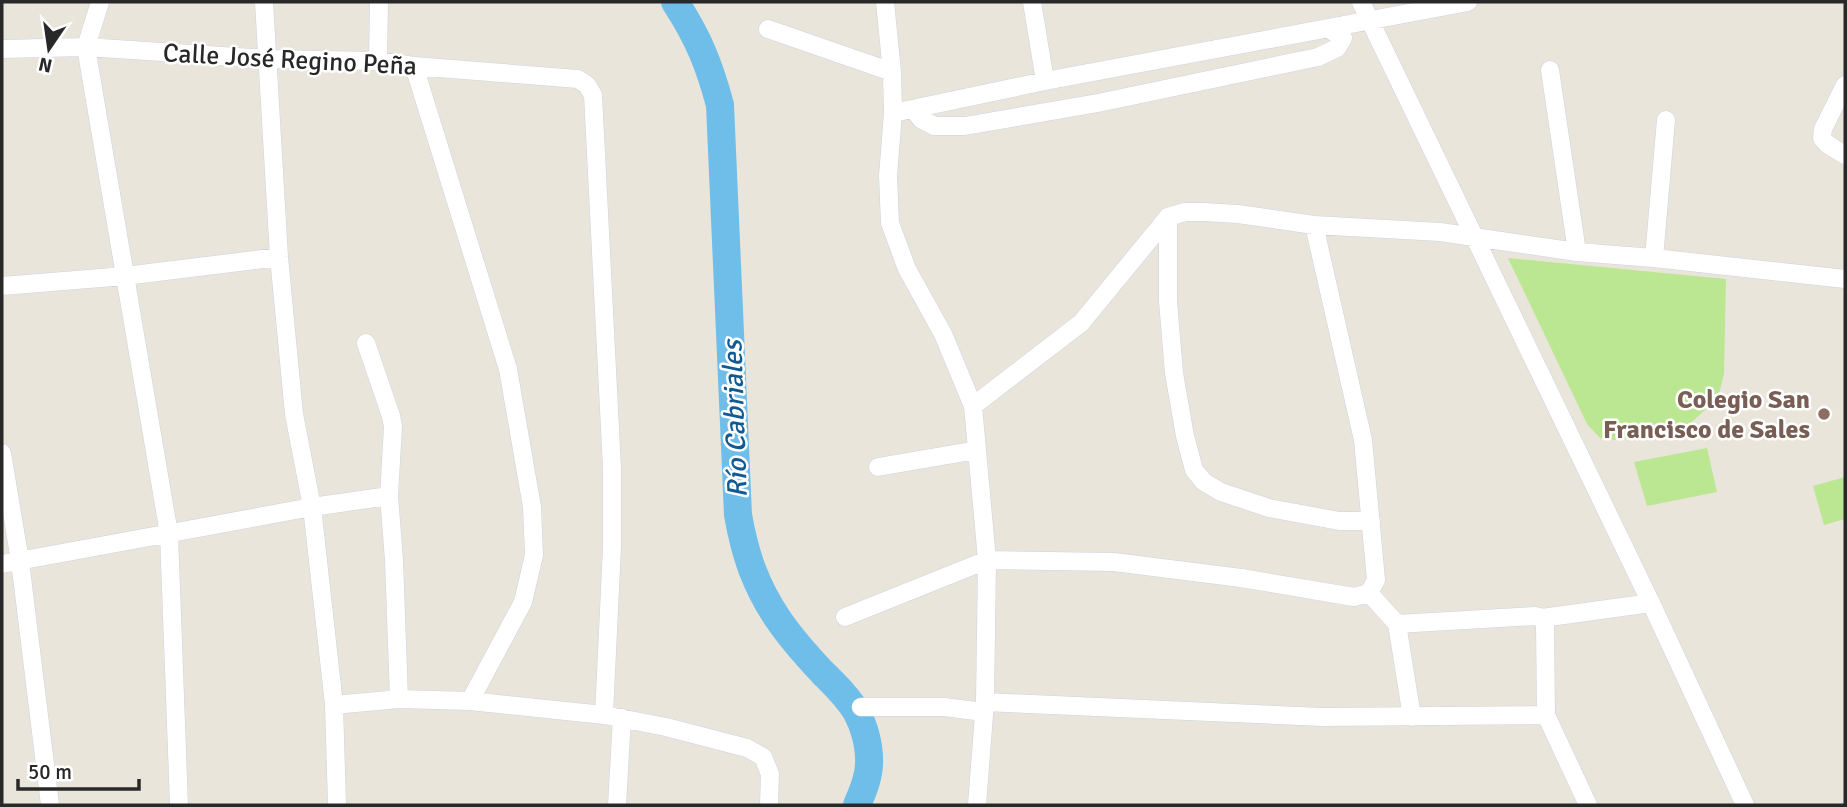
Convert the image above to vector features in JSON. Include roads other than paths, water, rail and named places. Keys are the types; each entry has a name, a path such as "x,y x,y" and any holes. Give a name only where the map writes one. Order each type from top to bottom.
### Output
{"street":[{"path":"100,2 86,47 169,534 179,805"},
{"path":"264,2 279,257 294,414 312,507 334,705 337,805"},
{"path":"378,61 379,2"},
{"path":"885,2 893,113 888,176 890,223 907,269 943,334 973,405 987,560 984,707 977,805"},
{"path":"1032,2 1045,81"},
{"path":"1361,2 1651,603 1745,805"},
{"path":"893,113 1045,81 1468,2"},
{"path":"768,29 892,72"},
{"path":"913,109 921,119 934,126 965,126 1098,103 1318,57 1337,48 1343,38 1329,29"},
{"name":"Calle José Regino Peña","path":"2,49 86,47 267,59 378,61 578,79 587,85 593,95 610,428 612,547 604,715"},
{"path":"414,66 508,369 533,507 534,555 523,602 470,701"},
{"path":"1550,70 1577,252"},
{"path":"1845,85 1823,129 1822,138 1845,155"},
{"path":"1654,258 1666,120"},
{"path":"973,405 1082,323 1168,217 1185,212 1238,214 1314,225 1440,232 1577,252 1845,279"},
{"path":"1168,217 1168,301 1174,373 1194,470 1204,482 1221,492 1269,508 1339,521 1371,521"},
{"path":"845,617 987,560 1114,562 1241,578 1354,597 1369,593 1376,580 1363,440 1314,225"},
{"path":"2,286 125,276 279,257"},
{"path":"366,343 393,426 389,496 400,699"},
{"path":"878,467 977,450"},
{"path":"2,453 20,561 50,805"},
{"path":"2,564 312,507 389,496"},
{"path":"1369,593 1397,624 1412,717"},
{"path":"1397,624 1542,618 1651,603"},
{"path":"1542,618 1545,624 1546,715 1588,805"},
{"path":"334,705 400,699 470,701 604,715 666,727 747,748 763,757 770,775 769,805"},
{"path":"861,707 984,707 1322,717 1546,715"},
{"path":"617,805 622,719"}],"waterway":[{"name":"Río Cabriales","path":"675,2 702,51 720,105 738,515 741,529 752,569 770,606 799,646 846,697 860,718 867,741 869,765 866,783 857,805"}],"place":[{"name":"Colegio San Francisco de Sales","path":"1824,414"}]}
